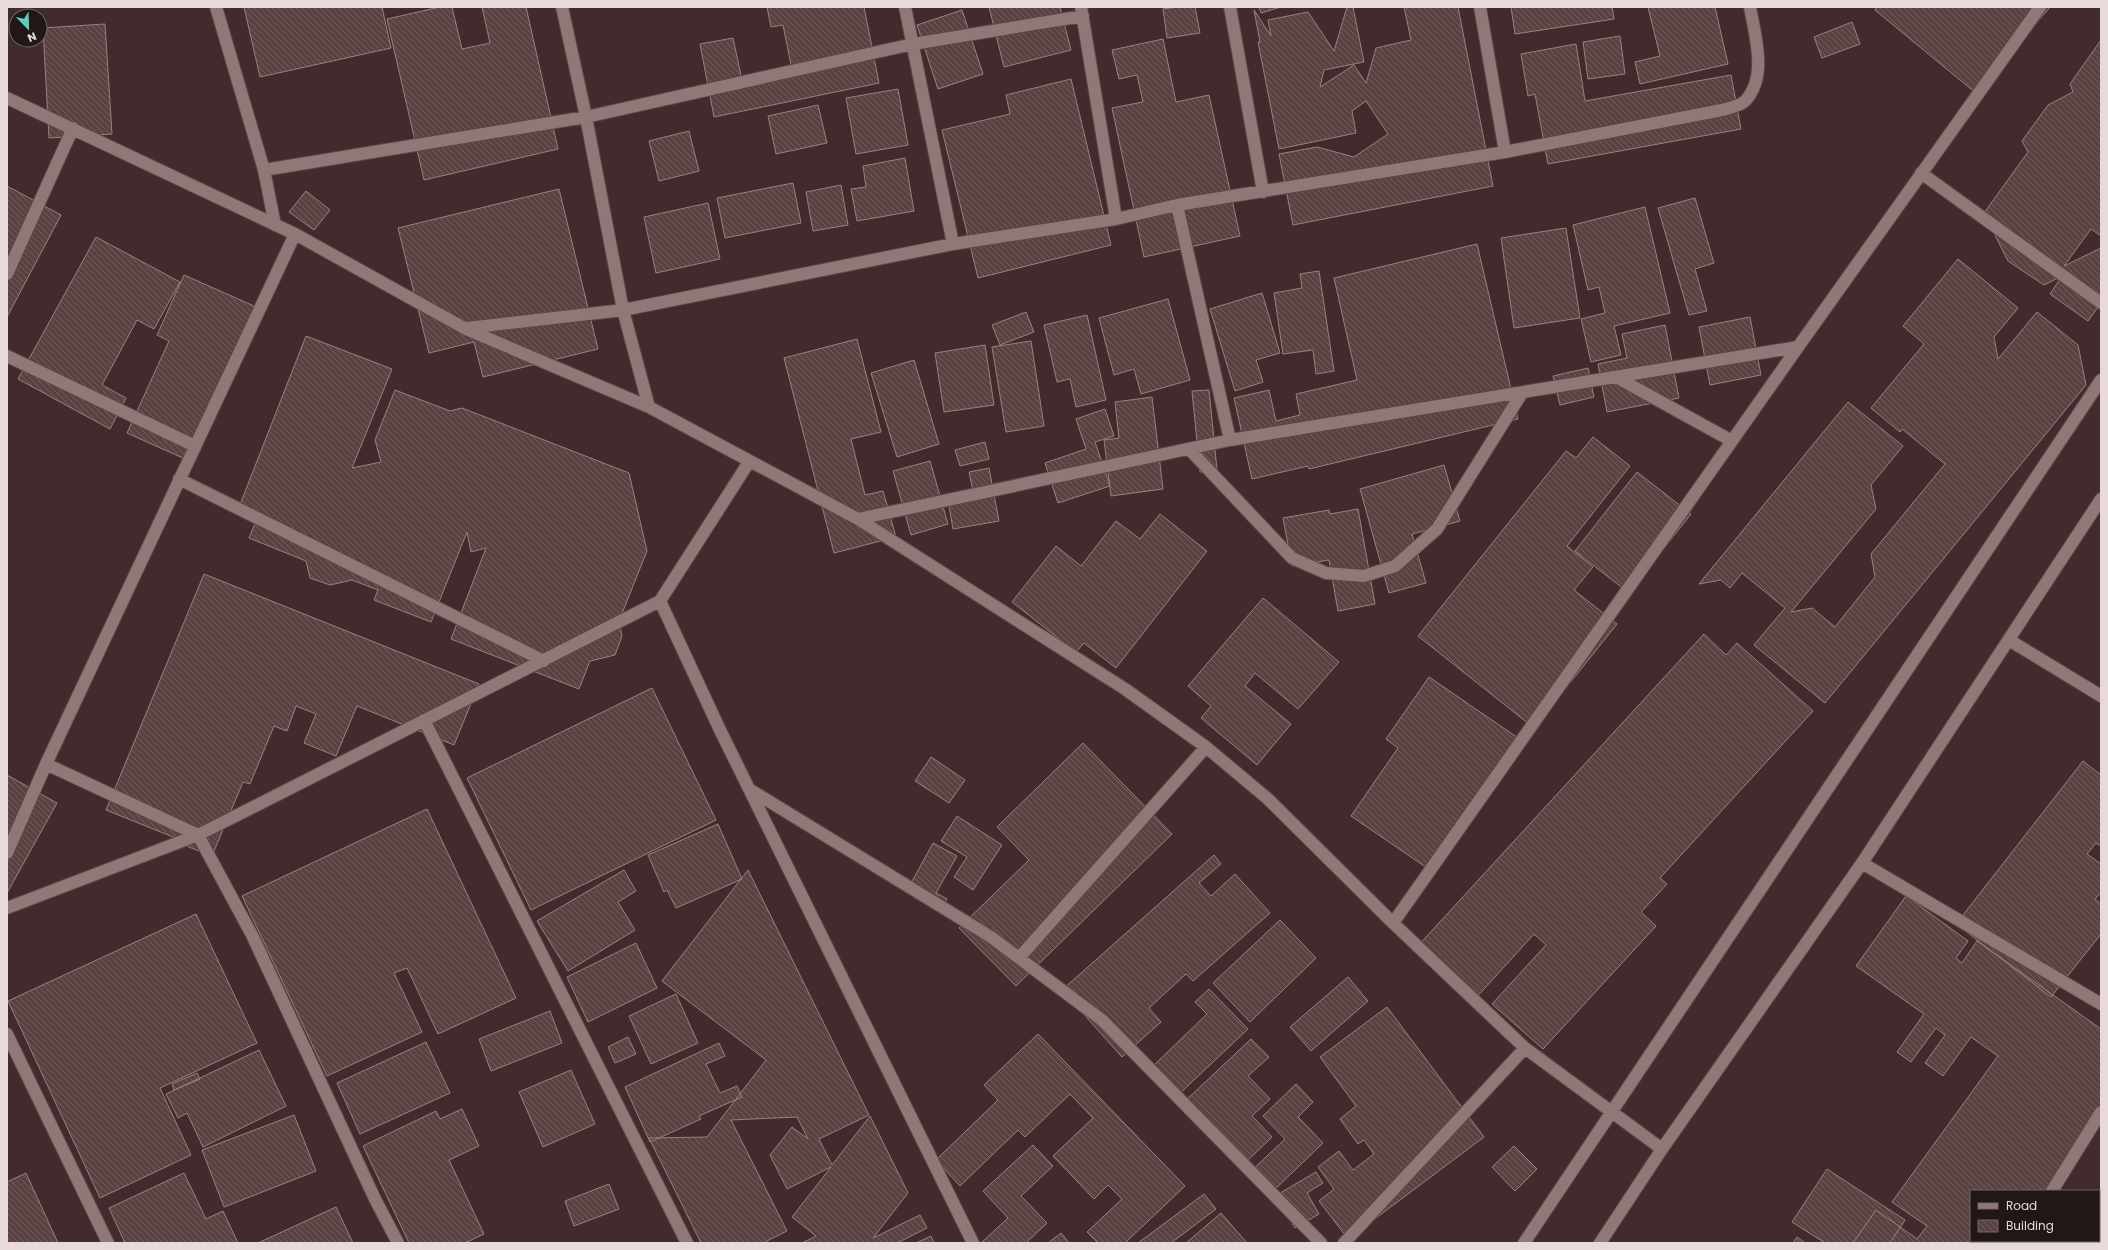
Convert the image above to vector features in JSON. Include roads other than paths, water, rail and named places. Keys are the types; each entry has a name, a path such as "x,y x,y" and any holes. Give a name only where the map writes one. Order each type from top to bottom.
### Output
{"street":[{"path":"216,7 264,170 275,225"},
{"path":"562,7 586,117 623,310 649,407"},
{"path":"905,7 953,244"},
{"path":"1230,7 1262,192"},
{"path":"1480,7 1505,152"},
{"path":"466,328 623,310 953,244 1116,219 1177,205 1505,152 1722,110 1744,102 1755,86 1758,64 1750,7"},
{"path":"1393,923 1798,347 2040,7"},
{"path":"264,170 586,117 913,44 1082,12 1116,219"},
{"path":"7,98 295,234 466,328 649,407 749,462 858,518 1126,689 1206,747 1268,799 1393,923 1525,1048 1662,1149"},
{"path":"7,274 73,128"},
{"path":"1922,173 2101,303"},
{"path":"1177,205 1230,440"},
{"path":"7,852 46,764 295,234"},
{"path":"858,518 1230,440 1798,347"},
{"path":"7,356 195,446"},
{"path":"1616,377 1732,441"},
{"path":"1524,1243 2101,380"},
{"path":"1189,449 1292,558 1326,573 1364,576 1395,566 1437,529 1522,392"},
{"path":"7,908 198,835 660,601 749,462"},
{"path":"179,479 544,661"},
{"path":"1600,1243 1662,1149 1862,863 2101,499"},
{"path":"660,601 749,789 973,1243"},
{"path":"2009,640 2101,696"},
{"path":"424,720 687,1243"},
{"path":"1019,958 1206,747"},
{"path":"46,764 198,835 252,935 375,1199 398,1243"},
{"path":"749,789 991,937 1102,1020 1321,1243"},
{"path":"1862,863 2101,1004"},
{"path":"7,1034 108,1243"},
{"path":"1344,1243 1525,1048"},
{"path":"2053,1190 2101,1112"}]}
